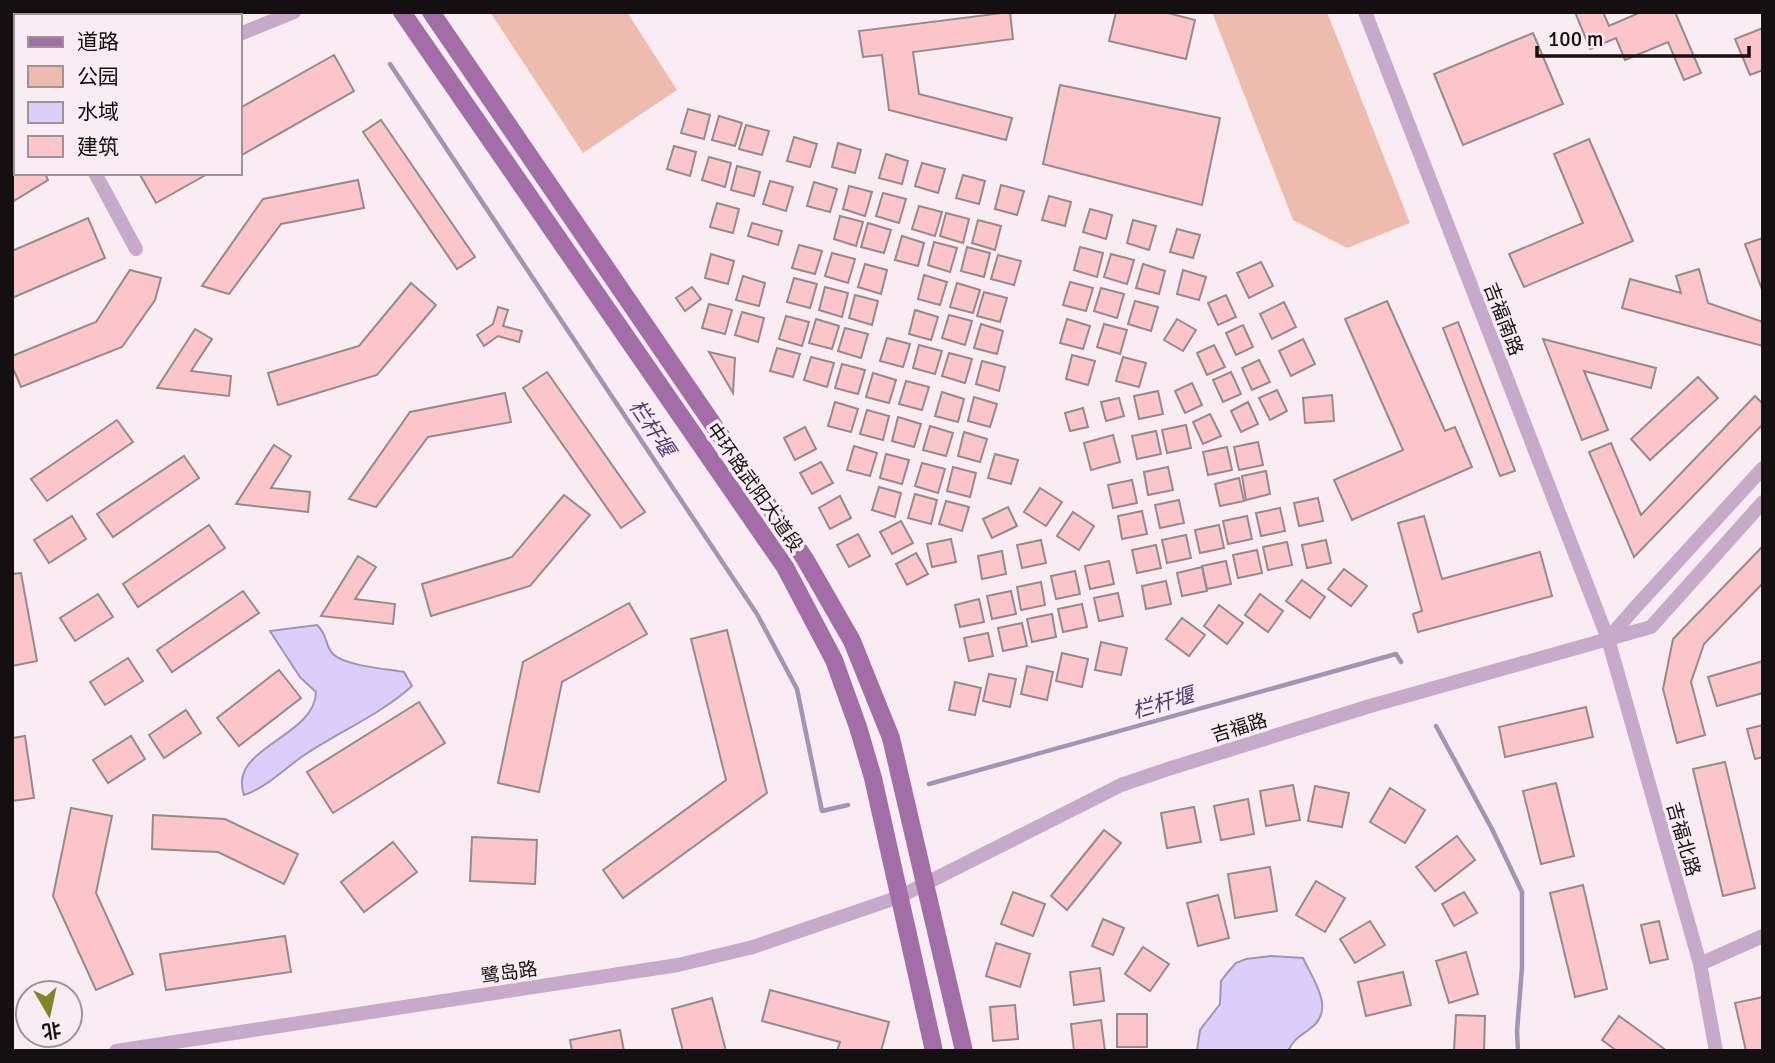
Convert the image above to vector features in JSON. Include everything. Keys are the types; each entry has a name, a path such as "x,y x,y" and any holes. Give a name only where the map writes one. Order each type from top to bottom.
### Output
{"main road":[{"name":"中环路武阳大道段","path":"402,12 785,567 834,660 873,778 934,1051"},
{"name":"中环路武阳大道段","path":"431,12 804,559 852,641 891,738 964,1051"}],"street":[{"path":"242,33 294,12"},
{"name":"吉福南路","path":"1365,12 1608,639"},
{"path":"96,175 136,249"},
{"path":"1608,639 1763,468"},
{"name":"吉福路","path":"899,897 1121,785 1370,706 1651,627 1763,502"},
{"name":"吉福北路","path":"1608,639 1700,964 1716,1051"},
{"name":"鹭岛路","path":"116,1051 678,965 754,947 899,897"},
{"path":"1700,964 1763,936"}],"green space":[{"path":"490,12 627,12 677,90 583,153"},
{"path":"1212,12 1327,12 1410,223 1347,248 1293,220"}],"water":[{"path":"317,625 330,650 339,658 356,664 404,672 412,686 373,715 316,747 260,788 244,795 242,779 248,765 259,753 302,721 312,708 316,692 300,677 270,631"},
{"path":"1271,956 1303,958 1320,994 1322,1012 1318,1020 1295,1040 1288,1051 1197,1051 1200,1030 1220,1004 1221,981 1228,972 1236,963 1246,959"}],"building":[{"path":"148,12 203,12 198,14 144,14"},
{"path":"1010,12 1013,39 913,52 919,94 1012,118 1006,140 889,110 882,55 863,57 859,31"},
{"path":"1116,12 1164,12 1195,20 1186,59 1109,41"},
{"path":"1575,12 1603,12 1609,26 1641,12 1675,12 1701,73 1684,80 1668,42 1625,60 1616,38 1590,49"},
{"path":"1763,28 1763,70 1750,75 1735,39"},
{"path":"1533,33 1563,104 1463,145 1434,74"},
{"path":"334,55 354,91 242,155 242,107"},
{"path":"12,65 14,84 12,85"},
{"path":"1060,85 1220,118 1202,205 1043,164"},
{"path":"688,109 710,115 704,139 681,133"},
{"path":"719,116 742,123 735,146 712,140"},
{"path":"381,120 475,257 457,269 363,132"},
{"path":"746,125 769,131 762,155 739,149"},
{"path":"794,137 817,144 810,167 787,161"},
{"path":"1589,139 1633,241 1524,287 1509,254 1583,223 1554,154"},
{"path":"838,143 861,150 855,173 832,167"},
{"path":"674,146 696,152 690,176 667,169"},
{"path":"886,154 908,161 902,184 879,178"},
{"path":"709,157 731,163 725,187 702,180"},
{"path":"14,163 14,175 46,175 48,180 12,202"},
{"path":"922,163 945,169 938,193 915,186"},
{"path":"737,166 760,172 754,196 731,190"},
{"path":"140,175 205,175 156,203"},
{"path":"963,175 985,181 979,204 956,198"},
{"path":"358,180 364,208 281,224 229,294 202,286 263,199"},
{"path":"770,181 793,187 786,211 763,204"},
{"path":"814,182 837,189 830,212 807,206"},
{"path":"1001,185 1024,191 1017,215 995,209"},
{"path":"849,186 872,192 865,216 843,209"},
{"path":"883,193 906,199 899,223 876,216"},
{"path":"1049,196 1071,202 1065,226 1042,220"},
{"path":"717,203 739,209 733,233 710,227"},
{"path":"919,206 942,212 935,236 912,229"},
{"path":"1090,209 1112,215 1106,239 1083,232"},
{"path":"946,213 969,219 963,243 940,236"},
{"path":"840,216 863,222 856,246 834,239"},
{"path":"88,218 105,258 12,298 12,251"},
{"path":"978,220 1001,226 995,250 972,243"},
{"path":"1133,220 1156,226 1149,250 1127,243"},
{"path":"752,223 782,231 778,245 748,236"},
{"path":"868,223 891,230 884,253 861,247"},
{"path":"1177,229 1200,235 1193,258 1170,252"},
{"path":"902,236 924,243 918,266 895,260"},
{"path":"1763,238 1763,292 1745,244"},
{"path":"934,242 957,248 950,272 928,265"},
{"path":"799,245 822,251 815,274 792,268"},
{"path":"967,247 990,253 984,277 961,271"},
{"path":"1080,247 1103,253 1097,277 1074,270"},
{"path":"832,253 855,259 848,283 825,276"},
{"path":"711,254 734,261 728,284 705,278"},
{"path":"1111,254 1134,260 1127,284 1104,277"},
{"path":"998,255 1021,261 1014,285 991,279"},
{"path":"1261,262 1273,286 1249,298 1237,273"},
{"path":"865,264 887,270 881,294 858,287"},
{"path":"1143,264 1165,271 1159,294 1136,288"},
{"path":"1699,269 1708,303 1763,322 1763,346 1622,308 1630,279 1681,293 1676,276"},
{"path":"130,270 161,278 155,300 122,347 21,387 12,366 12,356 96,322"},
{"path":"1183,270 1206,277 1199,300 1177,294"},
{"path":"924,275 947,282 940,305 918,299"},
{"path":"743,276 765,283 759,306 736,300"},
{"path":"794,278 817,284 810,308 787,302"},
{"path":"1070,282 1093,288 1086,311 1063,305"},
{"path":"411,283 436,305 377,375 278,405 268,373 359,346"},
{"path":"957,283 980,290 973,313 950,307"},
{"path":"692,287 701,299 685,311 676,298"},
{"path":"825,287 848,293 842,317 819,310"},
{"path":"1101,288 1124,294 1117,318 1094,311"},
{"path":"984,292 1007,298 1000,322 977,316"},
{"path":"855,295 878,301 872,325 849,318"},
{"path":"1226,295 1236,317 1218,325 1208,303"},
{"path":"1135,301 1158,307 1151,331 1128,324"},
{"path":"1387,301 1445,431 1455,427 1472,467 1352,520 1334,480 1403,450 1345,319"},
{"path":"1284,302 1296,327 1272,339 1260,314"},
{"path":"709,304 732,310 725,334 702,328"},
{"path":"498,307 508,310 503,326 522,331 519,342 498,336 484,346 477,335 493,324"},
{"path":"915,310 938,317 931,340 909,334"},
{"path":"742,312 764,318 758,342 735,335"},
{"path":"949,315 972,321 965,345 942,338"},
{"path":"786,316 809,322 802,346 779,339"},
{"path":"816,319 839,326 832,349 809,343"},
{"path":"1067,319 1090,326 1083,349 1060,343"},
{"path":"1177,319 1196,330 1183,351 1164,340"},
{"path":"1458,322 1515,471 1500,476 1443,328"},
{"path":"981,324 1003,331 997,354 974,348"},
{"path":"1104,324 1127,330 1120,354 1097,347"},
{"path":"1243,325 1253,347 1236,355 1226,333"},
{"path":"845,328 868,334 861,358 838,351"},
{"path":"195,329 212,339 191,371 231,376 229,396 157,388"},
{"path":"887,338 910,344 903,367 880,361"},
{"path":"1303,339 1315,364 1291,376 1279,351"},
{"path":"1543,339 1656,368 1651,388 1584,371 1608,430 1582,440"},
{"path":"919,345 942,351 935,374 913,368"},
{"path":"1214,345 1225,367 1207,375 1197,353"},
{"path":"777,348 800,354 793,377 770,371"},
{"path":"709,352 735,358 733,393"},
{"path":"949,353 972,359 965,383 942,376"},
{"path":"1072,355 1095,361 1088,385 1066,379"},
{"path":"811,357 834,363 827,387 804,380"},
{"path":"1123,357 1146,363 1139,387 1116,381"},
{"path":"1259,360 1270,382 1252,390 1242,368"},
{"path":"982,361 1005,367 999,391 976,384"},
{"path":"842,364 865,370 858,394 835,388"},
{"path":"547,372 645,512 621,528 523,388"},
{"path":"1231,372 1241,394 1223,402 1213,380"},
{"path":"873,373 896,380 889,403 866,397"},
{"path":"1698,377 1718,398 1650,460 1631,439"},
{"path":"906,381 929,387 922,410 899,404"},
{"path":"1192,383 1202,405 1185,413 1175,391"},
{"path":"1277,390 1287,411 1270,420 1259,398"},
{"path":"1158,391 1163,414 1139,419 1134,396"},
{"path":"942,392 964,399 958,422 935,416"},
{"path":"505,393 511,422 428,437 376,507 349,499 410,412"},
{"path":"1332,395 1334,421 1305,423 1303,398"},
{"path":"1755,396 1763,404 1763,424 1634,557 1589,452 1611,443 1641,515"},
{"path":"974,397 997,404 990,427 968,421"},
{"path":"1119,398 1124,416 1106,421 1101,402"},
{"path":"835,402 858,409 851,432 828,426"},
{"path":"1248,402 1258,424 1241,432 1231,411"},
{"path":"1083,408 1088,427 1070,431 1065,413"},
{"path":"867,410 889,416 883,440 860,434"},
{"path":"1210,414 1221,436 1203,444 1193,422"},
{"path":"898,417 921,424 914,447 892,441"},
{"path":"117,420 133,442 47,501 31,479"},
{"path":"1186,425 1191,448 1167,453 1162,430"},
{"path":"930,426 953,433 946,456 923,450"},
{"path":"805,427 816,449 795,460 784,438"},
{"path":"1156,431 1161,454 1137,459 1132,436"},
{"path":"964,432 987,439 980,462 958,456"},
{"path":"1113,435 1120,462 1091,470 1084,443"},
{"path":"1258,442 1263,465 1239,470 1234,447"},
{"path":"274,445 291,456 271,488 310,492 308,512 236,504"},
{"path":"854,446 877,453 870,476 847,470"},
{"path":"1227,447 1232,470 1208,475 1203,452"},
{"path":"886,454 909,460 902,484 880,478"},
{"path":"995,454 1018,460 1011,484 988,478"},
{"path":"184,456 199,478 113,537 97,514"},
{"path":"821,462 833,483 812,494 800,473"},
{"path":"922,463 945,469 938,493 915,486"},
{"path":"953,467 976,473 970,497 947,491"},
{"path":"1168,467 1173,490 1148,495 1144,472"},
{"path":"1266,471 1270,494 1246,500 1242,476"},
{"path":"1239,478 1244,501 1220,506 1215,484"},
{"path":"1132,480 1137,503 1113,508 1108,485"},
{"path":"879,487 901,493 895,517 872,510"},
{"path":"1040,488 1062,502 1046,526 1024,512"},
{"path":"915,494 937,500 931,524 908,518"},
{"path":"564,495 590,515 530,586 431,616 422,584 512,557"},
{"path":"840,496 851,518 830,529 819,508"},
{"path":"1318,498 1323,521 1299,526 1294,503"},
{"path":"1179,500 1184,523 1160,528 1155,505"},
{"path":"946,501 969,507 962,531 939,524"},
{"path":"1008,507 1017,526 992,538 983,519"},
{"path":"1280,508 1285,531 1261,536 1256,513"},
{"path":"1142,511 1147,534 1122,539 1118,516"},
{"path":"1073,512 1094,526 1079,550 1057,536"},
{"path":"72,516 86,539 49,563 34,540"},
{"path":"1247,516 1252,539 1228,544 1223,521"},
{"path":"1424,516 1442,579 1540,552 1552,596 1418,632 1413,614 1422,611 1398,523"},
{"path":"901,521 913,543 892,554 880,532"},
{"path":"209,525 225,548 138,607 123,584"},
{"path":"1219,525 1224,548 1200,553 1195,530"},
{"path":"858,534 870,556 849,567 837,545"},
{"path":"1186,535 1191,558 1167,563 1162,540"},
{"path":"951,539 956,562 932,567 927,544"},
{"path":"1041,540 1046,563 1022,568 1017,545"},
{"path":"1326,540 1331,563 1307,568 1302,545"},
{"path":"1287,542 1292,565 1268,570 1263,547"},
{"path":"1156,545 1161,568 1137,573 1132,550"},
{"path":"1763,546 1763,583 1704,644 1691,682 1705,735 1677,743 1663,689 1673,639"},
{"path":"1257,550 1262,573 1238,578 1233,555"},
{"path":"1002,551 1006,574 982,579 978,556"},
{"path":"916,553 928,574 907,585 896,564"},
{"path":"358,556 376,567 355,599 395,604 393,624 321,616"},
{"path":"1109,561 1114,584 1090,589 1085,566"},
{"path":"1226,561 1231,584 1207,589 1202,566"},
{"path":"1202,567 1207,591 1182,596 1177,573"},
{"path":"1344,569 1367,586 1351,606 1328,589"},
{"path":"1075,571 1080,594 1056,599 1051,576"},
{"path":"21,573 37,661 12,666 12,574"},
{"path":"1302,580 1325,597 1310,618 1286,601"},
{"path":"1166,581 1171,604 1146,609 1142,586"},
{"path":"1041,582 1045,605 1021,610 1017,587"},
{"path":"243,591 259,613 172,672 157,650"},
{"path":"1011,591 1016,614 992,619 987,596"},
{"path":"1118,593 1123,616 1099,621 1094,598"},
{"path":"98,594 113,617 75,641 60,618"},
{"path":"1260,594 1283,611 1268,632 1245,615"},
{"path":"979,599 984,622 960,627 955,605"},
{"path":"629,603 647,634 562,682 539,792 498,783 523,662"},
{"path":"1082,604 1087,627 1063,632 1058,609"},
{"path":"1219,605 1243,623 1227,644 1204,626"},
{"path":"1052,614 1056,637 1032,642 1027,619"},
{"path":"1182,618 1205,635 1189,656 1166,639"},
{"path":"1022,623 1027,646 1003,651 998,628"},
{"path":"727,630 767,793 623,898 603,870 726,780 691,639"},
{"path":"988,633 993,656 969,661 964,638"},
{"path":"1101,642 1127,648 1121,675 1095,670"},
{"path":"1062,653 1088,659 1082,687 1056,681"},
{"path":"128,658 143,681 105,705 90,682"},
{"path":"1763,661 1763,693 1717,706 1708,677"},
{"path":"1027,666 1053,672 1047,700 1021,694"},
{"path":"279,670 301,698 239,746 217,718"},
{"path":"989,674 1016,679 1010,707 983,701"},
{"path":"955,682 981,688 975,715 949,710"},
{"path":"419,702 445,743 333,813 307,772"},
{"path":"1586,707 1593,737 1505,757 1499,727"},
{"path":"186,710 201,733 164,758 149,735"},
{"path":"1763,725 1763,757 1755,759 1747,729"},
{"path":"25,736 34,798 12,801 12,738"},
{"path":"131,736 145,759 108,783 93,760"},
{"path":"1725,762 1755,888 1723,896 1693,769"},
{"path":"1556,783 1574,856 1541,864 1523,791"},
{"path":"1293,785 1300,820 1266,826 1260,791"},
{"path":"1315,786 1349,793 1342,827 1308,821"},
{"path":"1390,788 1425,810 1405,843 1370,822"},
{"path":"1248,799 1254,834 1221,840 1214,806"},
{"path":"1194,807 1201,842 1167,848 1161,813"},
{"path":"71,808 112,816 96,893 133,974 96,990 53,896"},
{"path":"153,815 225,819 298,854 284,884 218,852 152,849"},
{"path":"1104,830 1121,843 1067,910 1051,896"},
{"path":"1457,836 1475,860 1435,891 1416,867"},
{"path":"472,837 537,840 535,884 470,881"},
{"path":"393,842 417,872 364,912 341,882"},
{"path":"1270,867 1277,911 1235,918 1228,874"},
{"path":"1316,881 1345,898 1325,932 1296,915"},
{"path":"1583,885 1607,989 1575,997 1550,893"},
{"path":"1013,892 1045,904 1033,936 1001,924"},
{"path":"1464,892 1477,913 1454,926 1442,904"},
{"path":"1218,895 1229,938 1198,946 1187,903"},
{"path":"1103,919 1124,928 1113,955 1092,946"},
{"path":"1370,921 1385,945 1355,963 1340,939"},
{"path":"1659,921 1668,959 1650,963 1641,925"},
{"path":"285,936 291,972 166,990 160,954"},
{"path":"996,943 1030,954 1020,987 986,976"},
{"path":"1143,947 1169,964 1150,991 1125,974"},
{"path":"1466,952 1478,994 1449,1003 1436,961"},
{"path":"1100,968 1104,1001 1074,1005 1070,972"},
{"path":"1403,972 1411,1005 1366,1016 1358,982"},
{"path":"770,990 889,1022 881,1051 837,1051 840,1042 762,1021"},
{"path":"1763,997 1763,1051 1746,1051 1735,1003"},
{"path":"712,998 726,1051 683,1051 672,1009"},
{"path":"1015,1005 1018,1039 993,1041 990,1007"},
{"path":"1117,1014 1147,1014 1147,1047 1117,1047"},
{"path":"1456,1015 1485,1016 1484,1051 1454,1050"},
{"path":"1619,1016 1667,1051 1617,1051 1602,1040"},
{"path":"1101,1020 1105,1051 1074,1051 1071,1024"},
{"path":"620,1030 624,1051 572,1051 570,1040"}],"waterway":[{"name":"栏杆堰","path":"390,64 757,614 797,689 822,811 848,805"},
{"name":"栏杆堰","path":"929,784 1396,654 1401,662"},
{"name":"栏杆堰","path":"1436,726 1492,829 1522,892 1518,1051"}]}
